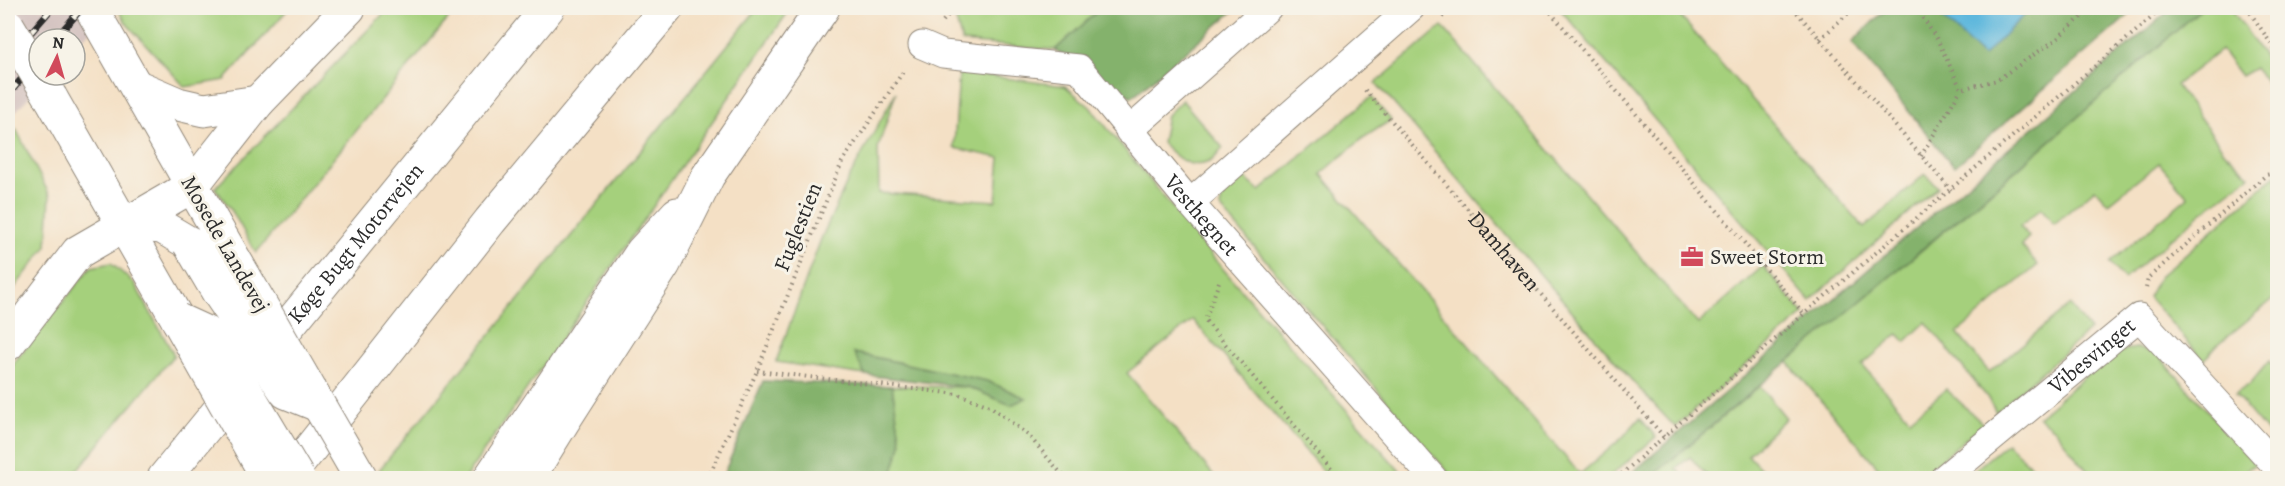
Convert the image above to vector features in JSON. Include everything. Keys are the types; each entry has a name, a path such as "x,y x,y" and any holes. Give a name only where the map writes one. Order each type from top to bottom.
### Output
{"main road":[{"name":"Mosede Landevej","path":"91,8 192,186 218,292 286,392 318,405 361,478"},
{"path":"8,344 78,252 192,186 258,102 349,8"},
{"name":"Køge Bugt Motorvejen","path":"165,478 548,8"},
{"path":"288,478 490,221 667,8"},
{"path":"528,478 664,264 699,191 823,8"},
{"path":"8,26 124,224 268,478"},
{"path":"136,86 178,104 204,110 258,102"},
{"path":"490,478 642,252 699,191"},
{"path":"124,224 162,227 202,234"},
{"path":"178,321 213,336 298,478"}],"street":[{"path":"1129,131 1268,8"},
{"path":"1190,203 1411,8"},
{"name":"Vesthegnet","path":"922,45 943,54 1078,68 1190,203 1433,478"},
{"name":"Vibesvinget","path":"1944,478 2139,317 2277,468"}],"path":[{"name":"Fuglestien","path":"708,478 757,370 842,162 922,45 954,8"},
{"path":"1546,8 1804,314"},
{"path":"1793,8 1951,190"},
{"path":"1820,39 1854,8"},
{"path":"1917,8 1937,39 1961,88"},
{"path":"1921,156 1961,88 1997,80 2054,41 2092,8"},
{"path":"1617,478 1804,314 2163,8"},
{"path":"2247,8 2277,54"},
{"name":"Damhaven","path":"1345,66 1664,437"},
{"path":"2139,317 2148,278 2266,175 2277,172"},
{"path":"1231,250 1205,320 1339,478"},
{"path":"757,370 958,394 990,406 1029,436 1065,478"}],"shaded area":[{"path":"23,8 112,8 87,34 87,27 27,27 27,87 38,87 8,120 8,24"}],"green space":[{"path":"117,8 289,8 225,80 185,87 127,24"},
{"path":"389,8 457,8 256,253 232,211 215,188"},
{"path":"758,8 791,8 465,478 384,478 379,470"},
{"path":"962,8 1101,8 1055,50 962,42 955,17"},
{"path":"1101,8 1237,8 1132,97 1055,50"},
{"path":"1559,8 1673,8 1864,228 1925,174 1938,187 1810,301"},
{"path":"1887,8 1932,8 1983,55 2031,8 2137,8 1954,167 1852,42"},
{"path":"2172,8 2202,8 1997,186 1650,478 1626,478"},
{"path":"2202,8 2231,8 2277,75 2277,96 2255,68 2241,76 2221,50 2176,85 2225,152 2250,176 2205,210 2124,279 2109,263 2188,197 2159,163 2108,204 2095,189 2054,224 2041,208 2020,226 2029,237 2021,245 2038,265 1957,333 1989,372 2070,305 2090,330 1996,412 1987,397 1926,322 1905,342 1898,334 1862,365 1910,419 1946,389 1983,424 1919,478 1887,478 1787,361 1996,187"},
{"path":"1442,26 1698,324 1763,266 1804,314 1675,427 1633,382 1376,83"},
{"path":"959,72 1065,86 1090,107 1217,262 1406,478 1329,478 1193,320 1127,373 1216,478 891,478 901,444 892,386 968,387 1011,405 1026,398 987,381 855,353 865,375 776,362 821,239 849,178 896,92 878,148 879,193 996,201 1000,158 954,148"},
{"path":"1371,97 1391,120 1363,138 1321,174 1580,474 1622,438 1640,418 1656,437 1608,478 1453,478 1220,207 1225,185 1240,174 1260,191"},
{"path":"1182,100 1223,148 1209,162 1195,165 1189,163 1177,157 1162,143 1167,115"},
{"path":"16,129 50,196 47,246 8,296 8,140"},
{"path":"2277,174 2277,296 2216,346 2204,360 2148,297 2159,277"},
{"path":"111,263 134,283 174,355 71,478 8,478 8,374 16,360 91,267"},
{"path":"2136,348 2157,354 2255,464 2236,478 2093,478 2054,429 2038,417 2113,352"},
{"path":"854,353 987,381 1026,398 1011,405 968,387 865,375"},
{"path":"2269,361 2277,372 2277,444 2235,394 2250,384"},
{"path":"763,381 892,386 901,444 891,478 722,478"},
{"path":"1760,386 1786,418 1748,455 1769,478 1709,478 1690,457 1676,468 1685,478 1650,478"},
{"path":"2007,443 2039,474 2033,478 1965,478"}],"water":[{"path":"1932,8 2031,8 1983,56"}],"railway":[{"path":"8,59 52,8"},
{"path":"65,27 82,8"},
{"path":"8,95 27,72"}],"place":[{"name":"Sweet Storm","path":"1692,257"}]}
